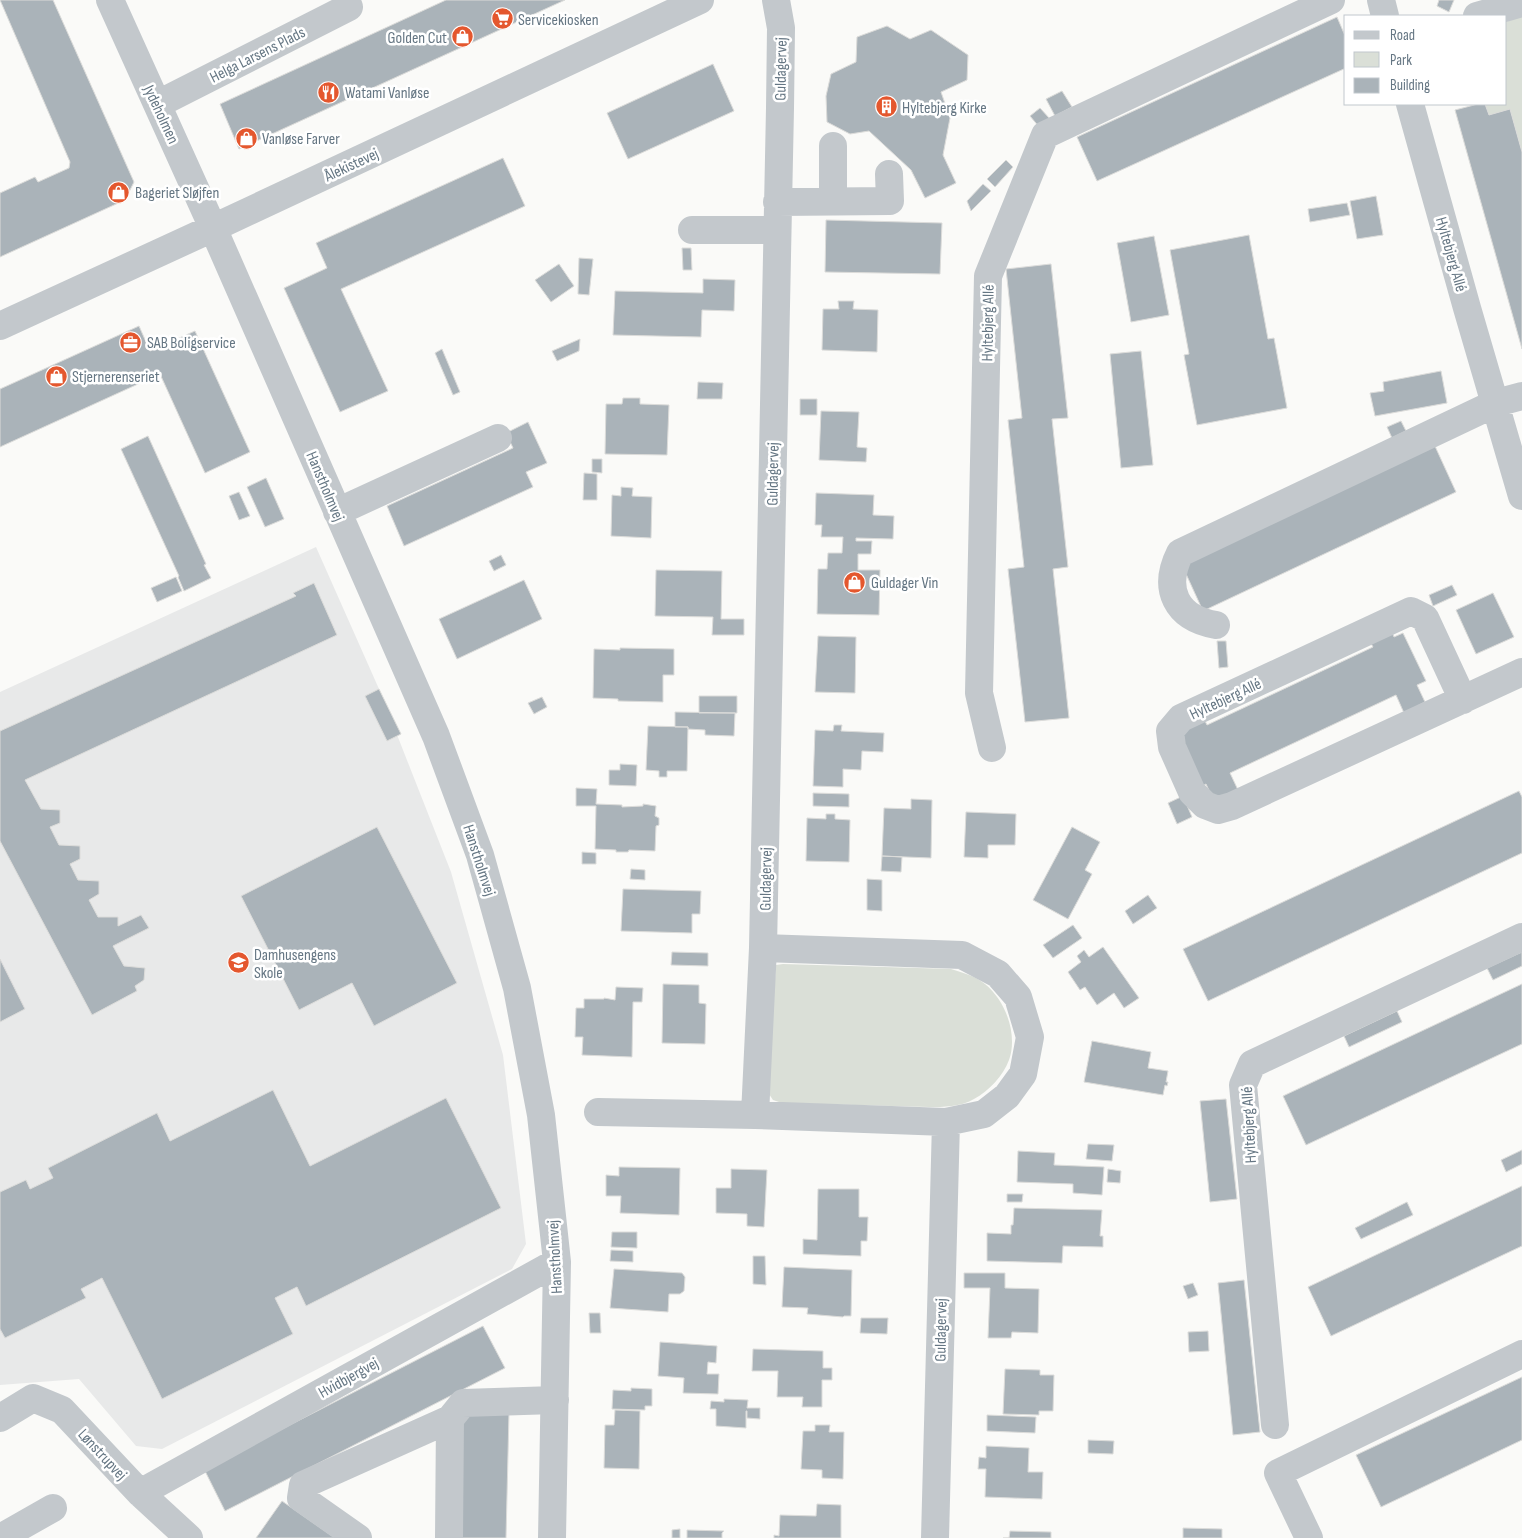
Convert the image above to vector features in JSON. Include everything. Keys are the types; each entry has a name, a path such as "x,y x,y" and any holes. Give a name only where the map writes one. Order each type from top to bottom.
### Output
{"street":[{"name":"Jydeholmen","path":"110,0 214,228"},
{"name":"Helga Larsens Plads","path":"158,104 349,7 346,0"},
{"name":"Ålekistevej","path":"0,326 214,228 700,0"},
{"name":"Guldagervej","path":"756,1115 763,948 781,28 776,0"},
{"name":"Hyltebjerg Allé","path":"992,748 979,693 988,276 1045,135 1331,0"},
{"path":"1381,0 1385,15"},
{"path":"1481,15 1522,4"},
{"name":"Hyltebjerg Allé","path":"1410,105 1522,496"},
{"path":"833,146 833,201"},
{"path":"777,202 890,201 889,174"},
{"name":"Hanstholmvej","path":"214,228 436,736 480,855 517,988 541,1116 557,1262 552,1538"},
{"path":"692,230 777,230"},
{"path":"1216,625 1202,623 1190,616 1180,606 1174,594 1172,580 1174,566 1180,553 1496,403 1522,396"},
{"path":"337,512 498,438"},
{"name":"Hyltebjerg Allé","path":"1462,700 1425,618 1411,611 1181,718 1170,731 1172,747 1192,792 1205,805 1218,810 1232,806 1462,700 1522,672"},
{"name":"Hyltebjerg Allé","path":"1275,1425 1243,1085 1252,1064 1522,937"},
{"path":"598,1112 756,1115 946,1122 984,1114 1007,1096 1023,1074 1030,1037 1018,997 998,974 962,954 763,948"},
{"name":"Guldagervej","path":"935,1538 946,1122"},
{"name":"Hvidbjergvej","path":"140,1493 557,1262"},
{"path":"1309,1538 1278,1473 1522,1354"},
{"name":"Lønstrupvej","path":"3,1410 33,1398 62,1410 140,1493 189,1538"},
{"path":"358,1538 301,1498 303,1485 450,1419 463,1403 555,1400"},
{"path":"449,1538 450,1419"},
{"path":"0,1538 53,1508"}],"shaded area":[{"name":"Damhusengens Skole","path":"316,547 379,689 451,872 503,1055 526,1244 512,1269 162,1449 136,1446 79,1379 0,1385 0,692"}],"green space":[{"path":"1522,16 1522,152 1510,109 1489,115 1485,105 1507,105 1507,22"},
{"path":"776,965 951,969 965,973 985,984 1004,1009 1011,1029 1012,1040 1009,1060 999,1077 985,1092 969,1102 952,1106 782,1103 773,1100 767,1091"}],"building":[{"path":"0,0 53,0 134,182 125,200 0,257 0,193 35,177 38,182 69,168 70,162"},
{"path":"446,0 565,0 239,149 220,104"},
{"path":"1439,0 1454,0 1449,12 1437,6"},
{"path":"1337,17 1344,33 1344,69 1097,181 1077,137"},
{"name":"Hyltebjerg Kirke","path":"887,26 910,39 931,30 968,55 967,80 941,92 950,118 943,155 956,183 925,198 911,170 869,131 850,134 827,122 826,96 831,74 856,62 857,37"},
{"path":"713,64 734,111 628,159 607,113"},
{"path":"1062,91 1072,107 1055,116 1046,99"},
{"path":"1474,105 1485,105 1489,115 1510,109 1522,152 1522,349 1455,110"},
{"path":"1040,108 1050,119 1040,128 1030,116"},
{"path":"503,158 525,206 341,289 388,391 340,412 284,288 327,268 316,243"},
{"path":"1006,160 1013,167 995,187 987,179"},
{"path":"983,184 991,191 971,211 967,201"},
{"path":"1376,196 1383,235 1357,239 1350,201"},
{"path":"1347,203 1350,215 1310,222 1308,209"},
{"path":"826,220 942,223 940,274 825,272"},
{"path":"1249,235 1268,339 1274,338 1287,408 1197,425 1184,355 1189,354 1170,250"},
{"path":"1154,236 1169,315 1131,322 1117,243"},
{"path":"682,248 691,248 692,270 683,270"},
{"path":"579,258 593,259 589,295 578,294"},
{"path":"559,264 574,286 551,302 535,280"},
{"path":"1051,264 1068,418 1052,419 1068,567 1053,569 1069,718 1025,722 1008,569 1024,567 1008,420 1022,418 1006,269"},
{"path":"703,279 735,280 734,311 702,310 701,337 613,335 615,291 703,293"},
{"path":"838,301 854,301 853,309 878,310 877,352 822,350 823,309 839,309"},
{"path":"139,326 150,351 195,331 250,452 205,473 160,374 0,447 0,389"},
{"path":"580,339 579,351 557,361 552,351"},
{"path":"442,349 460,392 453,395 435,353"},
{"path":"1141,351 1153,465 1121,468 1110,354"},
{"path":"1441,371 1447,403 1375,416 1370,393 1384,391 1383,382"},
{"path":"698,382 723,383 722,399 697,399"},
{"path":"623,398 640,398 640,404 669,405 667,455 605,454 606,404 622,404"},
{"path":"800,399 817,399 817,415 800,415"},
{"path":"821,411 859,412 857,447 867,448 866,462 819,460"},
{"path":"1401,421 1406,431 1392,438 1387,427"},
{"path":"528,422 547,463 526,472 533,487 404,546 387,506 513,448 506,433"},
{"path":"148,436 211,578 184,591 179,576 121,449"},
{"path":"1434,444 1456,492 1203,611 1181,563"},
{"path":"592,459 602,459 602,473 592,472"},
{"path":"584,473 597,474 597,500 583,500"},
{"path":"266,478 284,519 265,527 247,487"},
{"path":"621,487 633,488 632,496 652,497 651,538 611,536 612,495 621,496"},
{"path":"239,492 250,516 239,520 229,496"},
{"path":"816,493 874,495 873,515 894,516 893,539 856,538 856,541 872,541 871,554 858,554 858,570 880,570 879,615 817,614 818,569 827,569 828,553 842,553 843,537 821,537 822,525 815,525"},
{"path":"501,555 506,565 494,571 489,561"},
{"path":"656,570 722,571 721,619 744,619 744,635 712,635 713,617 655,616"},
{"path":"176,577 182,591 157,602 151,588"},
{"path":"524,580 542,619 457,659 439,619"},
{"path":"314,583 337,635 25,780 41,809 60,810 60,823 50,827 59,845 80,846 80,859 70,864 78,880 99,881 99,894 89,900 98,917 118,917 118,926 141,915 149,928 113,946 124,966 145,968 144,980 135,986 137,991 92,1015 0,841 0,731 296,596 293,593"},
{"path":"1452,585 1457,595 1433,606 1429,595"},
{"path":"1493,593 1514,637 1476,654 1456,610"},
{"path":"1391,630 1394,637 1403,633 1426,681 1417,685 1425,702 1404,713 1396,695 1230,773 1238,790 1214,801 1206,784 1200,787 1177,739 1181,730 1204,719 1207,725 1373,647 1369,640"},
{"path":"818,636 856,637 855,693 815,692"},
{"path":"1217,641 1226,641 1228,667 1219,668"},
{"path":"620,648 674,649 674,675 663,675 663,702 618,701 618,699 593,698 594,649 620,650"},
{"path":"379,689 401,734 387,741 365,696"},
{"path":"699,696 737,696 737,713 699,713"},
{"path":"542,697 547,707 534,714 528,703"},
{"path":"675,712 735,713 734,736 705,735 705,730 675,727"},
{"path":"834,725 842,725 841,731 884,733 883,752 862,751 861,770 843,769 843,787 813,786 815,730 833,731"},
{"path":"648,726 688,727 687,771 667,771 667,777 659,777 659,771 646,770"},
{"path":"620,764 637,765 636,786 609,785 609,770 620,770"},
{"path":"576,788 597,789 596,804 622,805 622,807 643,806 643,804 656,806 655,816 659,818 659,825 656,826 655,851 629,850 628,852 616,852 616,850 595,849 596,806 576,806"},
{"path":"1519,791 1522,797 1522,853 1208,1001 1183,949"},
{"path":"813,793 849,794 849,807 813,806"},
{"path":"1183,796 1192,817 1177,824 1168,803"},
{"path":"911,799 932,800 931,858 882,856 884,808 911,809"},
{"path":"966,812 1016,814 1015,845 988,845 988,858 964,857"},
{"path":"826,814 835,814 835,819 850,820 849,862 806,861 807,818 826,819"},
{"path":"377,827 457,983 374,1026 352,983 299,1010 241,896"},
{"path":"1072,827 1100,842 1085,870 1092,874 1068,919 1033,900"},
{"path":"582,852 596,853 596,864 582,864"},
{"path":"882,856 902,857 901,872 881,871"},
{"path":"631,869 645,870 645,880 630,879"},
{"path":"867,879 882,880 882,911 867,910"},
{"path":"623,889 701,891 700,914 692,914 692,933 621,931"},
{"path":"1148,895 1157,908 1133,924 1125,911"},
{"path":"1073,925 1082,938 1053,958 1043,945"},
{"path":"1103,947 1139,998 1124,1008 1114,993 1097,1005 1085,987 1080,990 1068,972 1081,962 1077,956 1084,950 1089,957"},
{"path":"672,952 708,953 708,966 671,965"},
{"path":"1522,952 1522,966 1493,980 1487,968"},
{"path":"0,959 25,1009 0,1022"},
{"path":"663,984 699,985 699,1003 706,1004 705,1044 662,1043"},
{"path":"1522,984 1522,1044 1306,1145 1283,1096"},
{"path":"616,987 643,988 642,1002 633,1002 632,1057 582,1055 583,1037 575,1037 576,1008 584,1008 584,999 604,998 615,1000"},
{"path":"1397,1011 1402,1022 1349,1047 1344,1036"},
{"path":"1092,1041 1151,1052 1148,1068 1168,1071 1166,1082 1168,1082 1167,1086 1165,1085 1163,1095 1084,1082"},
{"path":"273,1090 310,1166 446,1098 501,1208 306,1306 297,1287 275,1298 293,1334 162,1399 102,1278 81,1289 86,1298 5,1338 0,1329 0,1192 26,1180 30,1189 53,1178 48,1168 157,1113 170,1141"},
{"path":"1226,1099 1237,1199 1210,1202 1200,1101"},
{"path":"1088,1144 1114,1145 1112,1161 1086,1159"},
{"path":"1522,1150 1522,1164 1506,1172 1501,1160"},
{"path":"1018,1151 1055,1153 1054,1165 1104,1167 1102,1195 1073,1193 1073,1184 1017,1182"},
{"path":"619,1167 680,1168 679,1215 620,1213 621,1196 606,1196 606,1175 619,1176"},
{"path":"731,1169 767,1170 764,1227 747,1226 747,1214 716,1213 716,1188 731,1188"},
{"path":"1108,1169 1121,1171 1120,1183 1107,1182"},
{"path":"1522,1186 1522,1246 1331,1336 1308,1287"},
{"path":"818,1189 859,1189 859,1217 868,1217 867,1241 861,1241 861,1256 803,1254 803,1239 817,1240"},
{"path":"1007,1194 1023,1194 1022,1202 1007,1202"},
{"path":"1407,1202 1413,1215 1361,1239 1355,1228"},
{"path":"1014,1208 1102,1210 1100,1236 1103,1236 1103,1247 1063,1246 1062,1263 987,1261 987,1233 1011,1234"},
{"path":"612,1232 637,1232 637,1248 611,1247"},
{"path":"611,1250 633,1251 633,1262 610,1261"},
{"path":"753,1256 765,1256 766,1285 753,1284"},
{"path":"784,1267 852,1270 851,1316 807,1314 808,1308 782,1307"},
{"path":"614,1269 682,1273 685,1277 684,1291 680,1294 669,1294 668,1312 610,1308"},
{"path":"964,1273 1005,1273 1005,1288 1039,1289 1038,1333 1012,1332 1011,1338 988,1338 990,1288 964,1288"},
{"path":"1244,1280 1260,1432 1233,1435 1218,1283"},
{"path":"1193,1283 1198,1295 1188,1299 1183,1286"},
{"path":"589,1313 600,1313 601,1333 590,1333"},
{"path":"861,1318 888,1318 887,1334 860,1333"},
{"path":"483,1326 505,1368 225,1511 204,1469"},
{"path":"1208,1331 1209,1351 1189,1352 1188,1332"},
{"path":"660,1342 717,1346 716,1363 708,1362 707,1374 719,1374 718,1394 683,1393 684,1378 658,1376"},
{"path":"753,1349 823,1351 823,1368 832,1368 832,1380 822,1380 822,1407 802,1407 803,1397 777,1397 778,1371 752,1371"},
{"path":"1005,1369 1040,1370 1040,1375 1054,1375 1053,1411 1039,1411 1039,1415 1003,1414"},
{"path":"1522,1377 1522,1440 1381,1507 1356,1455"},
{"path":"631,1388 652,1389 652,1406 645,1406 645,1410 612,1409 613,1390 631,1391"},
{"path":"724,1399 748,1400 747,1408 760,1408 760,1419 747,1418 746,1411 746,1428 716,1426 716,1409 710,1409 711,1401 724,1402"},
{"path":"615,1410 640,1411 639,1469 604,1468 605,1425 614,1425"},
{"path":"462,1412 509,1413 506,1538 460,1538"},
{"path":"987,1415 1036,1417 1035,1433 987,1431"},
{"path":"815,1425 830,1425 829,1432 844,1432 843,1479 822,1478 822,1470 801,1469 803,1431 815,1431"},
{"path":"1088,1440 1114,1441 1113,1454 1088,1453"},
{"path":"986,1446 1029,1448 1028,1472 1043,1472 1042,1499 985,1497 986,1469 978,1469 979,1457 986,1458"},
{"path":"282,1501 335,1538 256,1538"},
{"path":"817,1504 841,1505 841,1538 774,1538 774,1535 779,1536 780,1515 816,1516"},
{"path":"1183,1528 1222,1529 1222,1538 1183,1538"},
{"path":"680,1529 680,1538 672,1538 672,1530"},
{"path":"687,1530 724,1531 722,1538 687,1538"},
{"path":"1010,1531 1051,1532 1051,1538 1009,1538"}],"place":[{"name":"Servicekiosken","path":"502,19"},
{"name":"Golden Cut","path":"463,37"},
{"name":"Watami Vanløse","path":"329,92"},
{"name":"Hyltebjerg Kirke","path":"886,107"},
{"name":"Vanløse Farver","path":"246,138"},
{"name":"Bageriet Sløjfen","path":"119,192"},
{"name":"SAB Boligservice","path":"131,342"},
{"name":"Stjernerenseriet","path":"56,376"},
{"name":"Guldager Vin","path":"855,582"},
{"name":"Damhusengens Skole","path":"238,963"}]}
